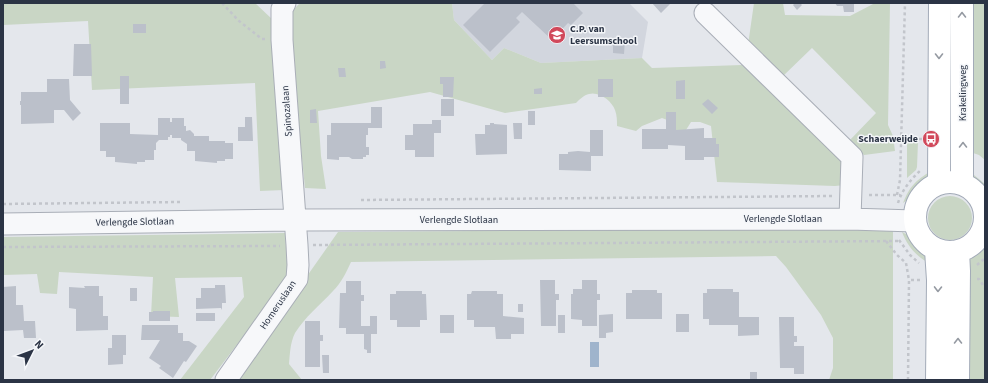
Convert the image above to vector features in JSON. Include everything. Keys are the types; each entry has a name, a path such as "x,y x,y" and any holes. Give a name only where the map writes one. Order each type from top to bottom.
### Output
{"main road":[{"path":"939,183 940,3"},
{"name":"Krakelingweg","path":"962,3 962,184"},
{"path":"929,258 947,252 958,252 970,246 982,232 985,220 984,208 979,198 972,190 962,184 950,182 939,183 933,186 922,195 916,207 914,221 921,238 925,243 929,258 938,280 937,380"},
{"path":"958,252 958,380"}],"street":[{"name":"Spinozalaan","path":"279,5 295,220"},
{"path":"705,13 852,156 850,219"},
{"name":"Verlengde Slotlaan","path":"3,224 295,220 850,219 914,221"},
{"name":"Homeruslaan","path":"226,380 297,279 298,265 295,220"}],"path":[{"path":"222,3 239,21 262,39 282,40"},
{"path":"905,3 901,139 926,139"},
{"name":"Verlengde Slotlaan","path":"356,200 899,195 901,139"},
{"name":"Verlengde Slotlaan","path":"3,204 183,202"},
{"path":"886,241 906,263 909,280 908,380"},
{"path":"3,247 899,241 910,255 929,258"},
{"path":"979,279 985,288"},
{"path":"909,280 923,280"}],"shaded area":[{"name":"C.P. van Leersumschool","path":"452,3 629,3 648,22 642,58 541,63 504,48 492,60 454,20"}],"green space":[{"path":"3,3 255,3 273,20 284,190 260,191 255,83 92,90 88,21 3,25"},
{"path":"300,3 452,3 454,20 492,60 504,48 541,63 642,58 652,68 742,65 808,124 845,164 845,185 835,186 717,182 711,126 700,122 691,122 686,130 676,132 670,121 662,118 642,126 636,131 617,126 616,114 611,103 601,95 593,93 585,95 576,103 505,113 430,92 318,111 321,156 326,189 305,188 289,29 292,11"},
{"path":"754,3 783,3 785,15 850,16 875,3 890,3 888,125 893,136 895,151 864,155 849,141 876,113 812,48 782,77 748,45"},
{"path":"968,3 985,3 985,160 979,155 967,151"},
{"path":"907,142 918,142 917,167 916,170 907,178"},
{"path":"931,171 930,176 924,185 903,203 914,184"},
{"path":"968,173 974,175 985,184 985,200 974,185"},
{"path":"946,196 954,196 966,202 972,214 972,222 966,234 954,240 946,240 934,234 928,222 928,214 934,202"},
{"path":"893,228 893,380 829,380 833,368 833,338 821,315 786,267 776,256 351,262 338,285 303,322 293,337 290,348 289,364 302,380 234,380 338,232"},
{"path":"902,232 912,237 926,252 927,262 912,249"},
{"path":"285,233 288,278 210,380 180,380 244,297 242,277 175,278 179,317 151,316 153,277 59,272 57,294 40,293 37,274 3,275 3,237"},
{"path":"985,238 985,380 964,380 968,274 971,253"}],"water":[{"path":"590,342 599,342 599,367 590,367"}],"building":[{"path":"485,3 573,3 583,13 571,25 568,23 552,40 522,12 516,18 520,22 490,52 463,25"},
{"path":"652,3 671,3 661,13"},
{"path":"795,3 800,3 802,5 797,10 793,5"},
{"path":"835,3 854,3 854,12 844,12 843,6 837,6"},
{"path":"133,24 146,24 146,33 133,33"},
{"path":"613,39 625,40 624,54 613,53"},
{"path":"74,44 91,44 92,76 73,76"},
{"path":"380,61 385,61 386,68 380,69"},
{"path":"338,68 345,68 346,77 339,77"},
{"path":"120,76 129,76 129,104 120,104"},
{"path":"440,77 454,77 453,97 443,97 443,84 440,84"},
{"path":"47,79 69,79 70,100 81,113 73,121 64,110 54,110 54,123 21,124 21,92 47,92"},
{"path":"598,79 613,79 613,97 598,97"},
{"path":"685,80 685,99 676,99 676,81"},
{"path":"542,88 542,94 534,94 534,89"},
{"path":"441,99 454,99 454,116 441,116"},
{"path":"708,99 718,108 712,114 702,104"},
{"path":"371,107 382,107 382,128 368,128 368,135 366,135 366,147 369,147 369,155 363,157 363,159 339,157 339,160 327,159 327,135 331,135 331,123 371,123"},
{"path":"316,109 317,123 310,123 310,110"},
{"path":"528,111 535,111 535,125 528,125"},
{"path":"666,112 676,112 676,130 704,128 704,138 716,138 716,144 719,144 719,157 704,157 704,160 685,160 685,146 668,145 668,149 642,149 642,129 666,129"},
{"path":"245,117 252,117 253,141 238,141 238,127 245,127"},
{"path":"158,118 170,118 170,122 172,122 172,118 184,118 184,126 186,126 186,131 190,130 194,136 209,136 209,141 225,141 225,143 233,143 233,159 217,161 217,163 195,161 195,151 187,151 187,144 181,140 181,138 172,138 172,135 168,137 168,140 159,140 156,143 154,160 145,160 145,162 137,162 137,164 115,162 115,157 106,157 106,151 100,151 100,123 130,123 130,134 158,135"},
{"path":"432,120 441,120 441,133 434,133 434,157 415,157 415,150 405,150 405,135 413,135 413,124 432,124"},
{"path":"490,123 507,125 507,154 476,155 475,134 485,134 485,125 490,125"},
{"path":"513,123 522,123 522,139 514,139"},
{"path":"590,130 603,130 603,156 591,156 591,171 559,170 559,154 568,154 568,152 578,151 590,152"},
{"path":"540,280 555,280 555,294 559,294 559,300 556,300 556,326 541,326"},
{"path":"582,280 597,280 597,294 600,294 600,300 597,300 597,326 582,326 582,320 571,319 571,294 573,294 573,289 582,289"},
{"path":"346,281 361,281 361,295 364,295 364,301 361,301 361,326 370,326 370,316 377,316 377,334 371,334 371,353 367,353 367,350 364,349 364,334 346,334 346,328 339,328 340,293 346,293"},
{"path":"215,285 225,285 226,303 222,303 222,310 221,308 196,309 196,298 201,298 201,288 215,288"},
{"path":"16,286 16,305 23,305 24,321 35,321 36,338 24,338 23,330 4,331 3,287"},
{"path":"84,286 99,286 99,296 103,296 103,316 108,316 108,330 76,331 76,309 69,308 69,287 85,288"},
{"path":"130,288 137,288 137,301 130,301"},
{"path":"707,289 733,289 733,292 739,292 739,317 759,317 759,335 738,336 738,325 709,325 709,319 703,319 703,293 707,293"},
{"path":"632,290 657,290 657,293 662,293 662,319 626,319 626,293 632,293"},
{"path":"396,291 422,291 422,294 426,294 427,320 420,320 420,327 397,327 397,320 390,320 390,294 396,294"},
{"path":"472,291 497,291 497,294 503,294 503,316 524,318 524,334 511,334 511,339 496,339 495,327 474,327 474,320 467,320 467,294 471,294"},
{"path":"518,304 523,304 523,312 518,312"},
{"path":"170,311 170,321 149,321 149,312"},
{"path":"196,313 215,313 215,321 196,321"},
{"path":"613,314 613,332 606,333 606,338 599,338 599,315"},
{"path":"676,314 689,314 689,332 676,332"},
{"path":"440,315 454,315 454,333 440,333"},
{"path":"558,315 565,315 565,333 558,333"},
{"path":"779,317 794,317 794,336 797,336 797,342 794,342 794,346 804,346 804,374 794,374 794,368 780,368"},
{"path":"305,321 320,321 320,335 323,335 323,341 320,341 320,367 305,367"},
{"path":"142,325 178,325 178,333 183,333 183,341 189,341 197,346 186,362 184,361 173,378 159,368 161,366 149,358 160,340 141,340"},
{"path":"112,335 126,335 126,355 123,355 123,364 108,365 108,348 112,348"},
{"path":"322,355 329,355 329,373 323,373"},
{"path":"750,372 757,372 757,380 750,380"}],"place":[{"name":"C.P. van Leersumschool","path":"557,35"},
{"name":"Schaerweijde","path":"931,139"}]}
